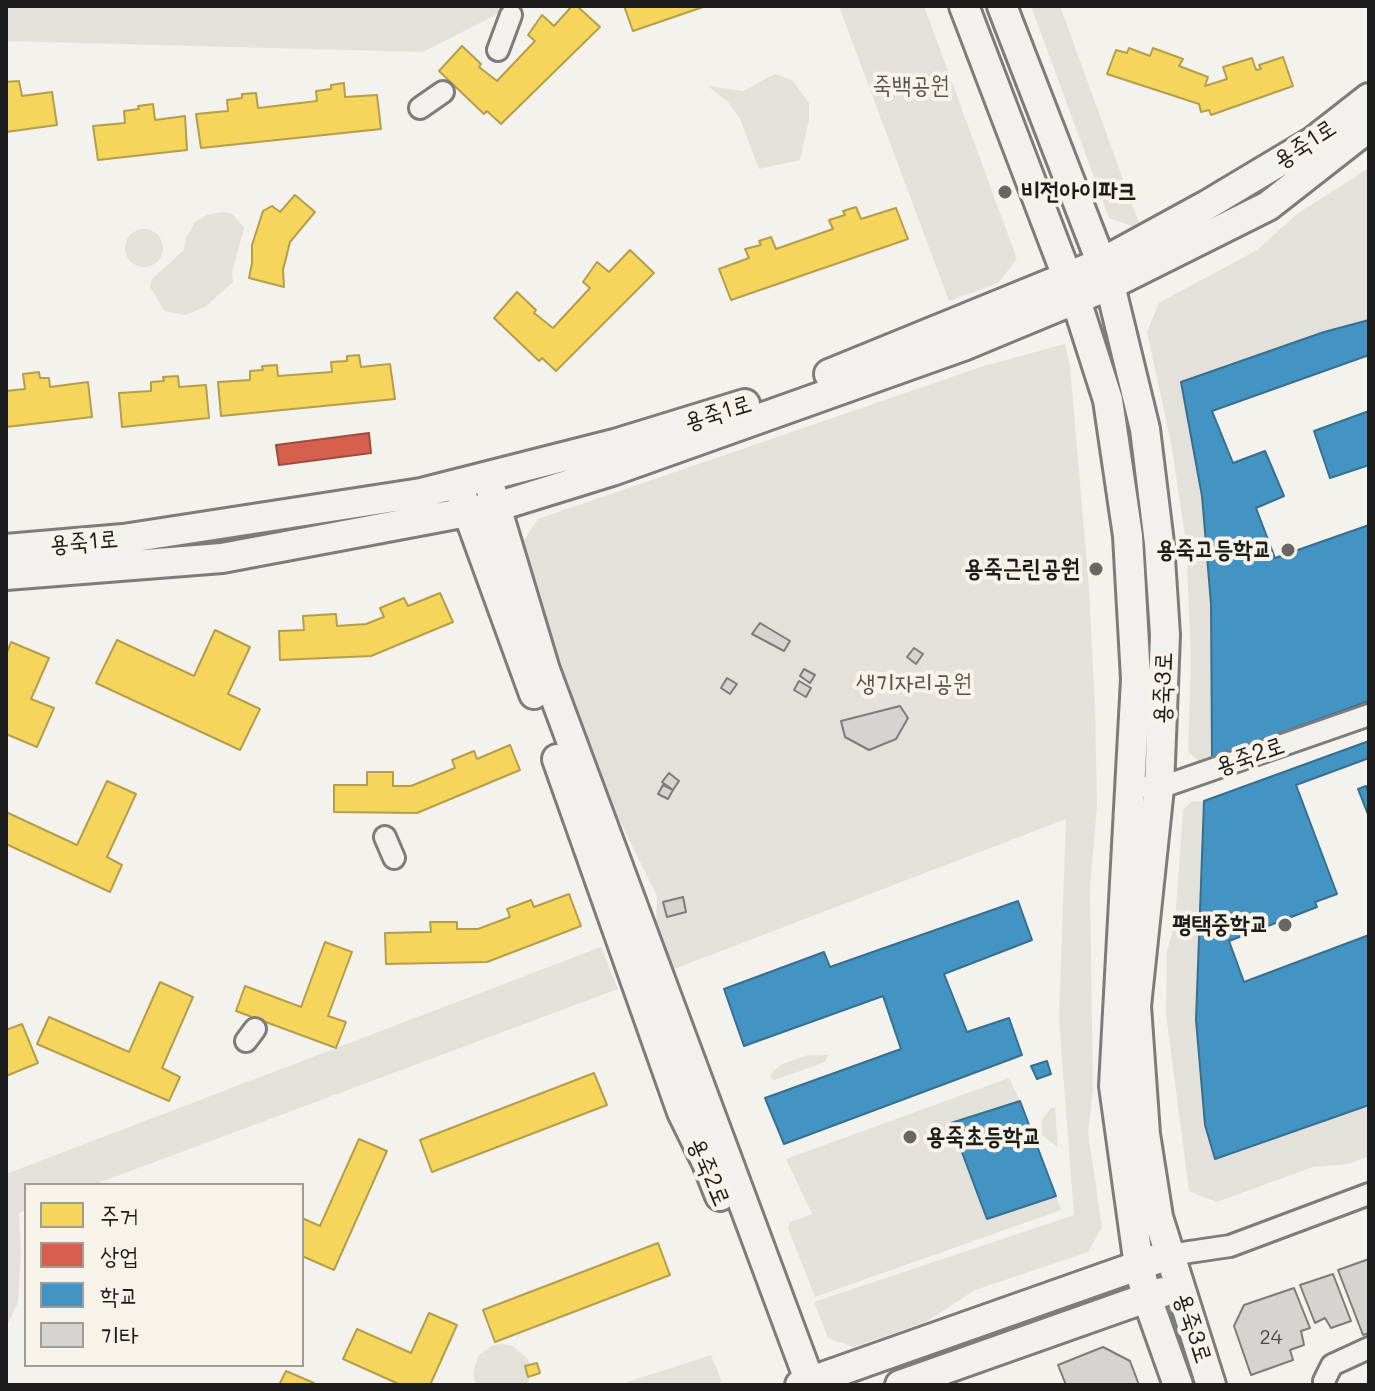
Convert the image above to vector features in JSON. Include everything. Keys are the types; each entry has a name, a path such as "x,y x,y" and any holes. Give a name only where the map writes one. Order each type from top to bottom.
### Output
{"street":[{"path":"964,6 1071,289 1108,400 1128,536 1136,679 1114,1086 1139,1266 1178,1385"},
{"name":"용죽3로","path":"1002,6 1106,274 1145,429 1159,543 1165,635 1159,788 1136,1006 1145,1134 1158,1217 1211,1385"},
{"path":"498,50 511,15"},
{"path":"420,108 443,92"},
{"name":"용죽1로","path":"6,549 123,539 421,493 618,443 771,396 945,329 1071,289 1106,274 1207,205 1314,141 1369,98"},
{"path":"1106,274 1268,206 1369,127"},
{"path":"6,575 222,558 496,507 612,471 963,346 1071,289"},
{"path":"487,477 550,683 804,1384 1169,1255 1230,1246 1369,1194"},
{"name":"용죽2로","path":"457,484 682,1112 804,1384"},
{"name":"용죽2로","path":"1130,786 1159,788 1369,715"},
{"path":"385,837 394,858"},
{"path":"900,1385 1180,1287"},
{"path":"1325,1385 1332,1365 1369,1348"}],"green space":[{"path":"6,6 513,6 423,52 6,41"},
{"name":"죽백공원","path":"839,6 924,6 1017,259 998,283 949,301"},
{"path":"1031,6 1060,6 1139,223 1132,226 1109,218"},
{"path":"775,74 792,80 809,103 809,120 800,160 759,169 740,119 729,103 708,86 743,91"},
{"path":"1369,168 1369,320 1324,332 1181,382 1202,496 1211,604 1212,758 1198,761 1188,751 1191,660 1186,542 1171,443 1147,332 1159,303 1257,250 1297,214"},
{"path":"222,212 233,214 244,228 232,272 233,282 205,307 185,315 165,311 150,287 152,279 184,250 186,238 195,222 206,215"},
{"path":"144,229 158,234 163,248 158,262 144,267 130,262 125,248 130,234"},
{"name":"생기자리공원","path":"1065,344 1070,366 1089,588 1095,708 1097,806 1090,888 1093,1090 1088,1133 1102,1227 1088,1252 975,1290 926,1322 853,1347 828,1338 814,1302 1074,1215 1059,1020 1066,819 674,969 656,927 657,896 616,813 568,690 521,545 538,519 984,366"},
{"path":"1204,801 1196,1020 1205,1125 1215,1159 1369,1105 1369,1156 1348,1164 1313,1167 1217,1202 1189,1191 1166,1014 1167,951 1175,923 1183,810 1191,802"},
{"path":"601,947 618,989 98,1183 24,1183 24,1211 19,1213 21,1251 18,1302 6,1328 6,1174"},
{"path":"808,1055 828,1055 825,1062 772,1081 771,1074 780,1065"},
{"path":"1009,1078 1020,1101 951,1124 987,1219 1056,1196 1061,1210 815,1297 788,1228 790,1222 812,1214 786,1159"},
{"path":"1051,1108 1055,1108 1058,1148 1042,1135 1042,1120"},
{"path":"493,1345 513,1346 528,1359 531,1368 528,1385 476,1385 473,1374 478,1356"},
{"path":"711,1355 723,1385 619,1385"}],"building: 주거":[{"path":"572,6 577,6 600,27 501,124 487,111 484,114 439,71 462,46 481,64 479,67 497,81 535,41 528,35 542,15 554,26"},
{"path":"624,6 706,6 633,31"},
{"path":"1129,48 1150,56 1153,48 1183,59 1179,66 1208,77 1205,86 1227,79 1223,67 1252,58 1256,70 1261,69 1259,65 1283,57 1293,86 1211,115 1209,110 1201,112 1199,104 1107,74 1116,50 1127,53"},
{"path":"19,81 22,96 52,92 57,125 6,132 6,82"},
{"path":"344,83 345,97 377,95 381,129 201,148 196,114 228,111 227,100 242,98 242,94 256,93 258,108 317,101 316,91"},
{"path":"153,104 155,120 185,116 187,150 98,160 93,126 125,123 124,111"},
{"path":"295,195 315,212 290,242 283,270 284,287 249,278 252,245 263,211 272,206 280,212"},
{"path":"856,207 861,219 896,208 908,239 731,300 719,269 749,258 745,249 761,245 759,241 771,237 776,249 833,229 829,220 845,215 843,211"},
{"path":"630,250 654,273 556,371 542,358 539,361 494,318 517,292 536,310 534,313 553,328 590,288 583,282 597,262 609,272"},
{"path":"359,355 361,367 390,364 395,399 221,416 218,382 250,380 250,371 263,370 262,366 277,365 278,376 332,372 331,362 347,361 347,356"},
{"path":"39,372 40,378 49,378 50,387 88,382 92,417 6,427 6,391 25,389 23,374"},
{"path":"178,376 179,387 206,385 209,418 122,427 119,393 151,391 151,382"},
{"path":"440,593 453,622 371,656 280,660 279,631 304,630 303,616 336,614 337,626 366,624 384,617 380,608 404,598 408,606"},
{"path":"215,630 250,647 228,694 260,709 240,750 96,683 117,640 194,676"},
{"path":"11,642 49,658 31,699 54,708 37,747 6,734 6,655"},
{"path":"510,745 520,770 417,813 334,812 334,785 367,785 367,772 393,772 393,786 411,786 455,768 452,760 474,751 477,759"},
{"path":"107,781 136,794 107,857 122,865 110,892 6,844 6,812 77,845"},
{"path":"569,894 581,926 487,962 386,964 385,933 431,932 430,922 457,922 457,929 478,929 510,917 507,909 531,900 534,907"},
{"path":"325,942 352,952 328,1016 346,1022 336,1048 236,1011 245,986 301,1007"},
{"path":"160,982 193,997 162,1068 180,1077 169,1101 37,1044 49,1017 129,1052"},
{"path":"22,1024 38,1063 6,1076 6,1030"},
{"path":"594,1073 607,1105 432,1172 420,1140"},
{"path":"359,1139 387,1151 334,1270 304,1257 304,1219 320,1226"},
{"path":"658,1243 670,1275 495,1342 483,1310"},
{"path":"429,1313 457,1325 430,1385 401,1385 343,1359 357,1329 411,1353"},
{"path":"537,1363 540,1373 528,1377 525,1366"},
{"path":"286,1371 314,1383 279,1385"}],"building: 상업":[{"path":"369,433 371,453 279,465 276,445"}],"building: 학교":[{"name":"용죽고등학교","path":"1369,320 1369,701 1212,758 1211,604 1202,496 1181,382 1324,332"},
{"name":"용죽고등학교","path":"1369,355 1369,411 1314,431 1330,478 1369,465 1369,525 1275,558 1256,508 1284,496 1265,451 1233,463 1212,411"},
{"name":"평택중학교","path":"1369,741 1369,1105 1215,1159 1205,1125 1196,1020 1204,801"},
{"name":"평택중학교","path":"1369,758 1369,793 1366,786 1358,789 1369,817 1369,935 1244,982 1229,941 1317,907 1315,902 1337,894 1296,785"},
{"name":"용죽초등학교","path":"1018,901 1032,940 944,974 967,1032 1009,1018 1022,1055 784,1144 765,1098 901,1049 883,996 744,1046 724,989 824,952 830,967"},
{"path":"1047,1061 1051,1074 1037,1079 1031,1066"},
{"path":"1020,1101 1056,1196 987,1219 951,1123"}],"building: 기타":[{"path":"760,623 790,641 784,651 752,634"},
{"path":"914,648 923,654 916,664 907,657"},
{"path":"804,669 815,675 810,683 800,676"},
{"path":"727,678 737,684 730,694 721,688"},
{"path":"799,681 811,688 806,697 794,690"},
{"path":"900,706 908,718 896,739 869,750 845,737 841,721"},
{"path":"669,773 679,781 673,790 662,782"},
{"path":"663,785 673,790 668,799 658,794"},
{"path":"683,897 686,912 667,917 663,902"},
{"path":"1369,1259 1369,1333 1363,1335 1338,1270"},
{"path":"1333,1274 1351,1321 1331,1328 1325,1318 1315,1323 1300,1285"},
{"path":"1294,1288 1310,1328 1301,1331 1304,1345 1290,1350 1293,1360 1251,1375 1234,1326 1244,1305"},
{"path":"1103,1347 1130,1361 1139,1385 1066,1385 1058,1365"}],"place":[{"name":"비전아이파크","path":"1005,192"},
{"name":"용죽고등학교","path":"1288,550"},
{"name":"용죽근린공원","path":"1096,569"},
{"name":"평택중학교","path":"1285,925"},
{"name":"용죽초등학교","path":"910,1137"}]}
